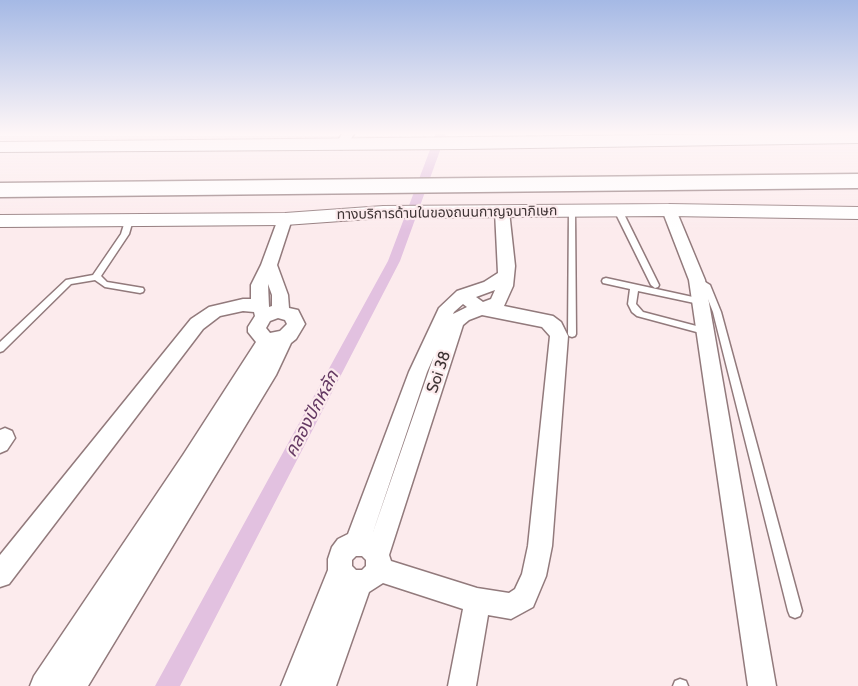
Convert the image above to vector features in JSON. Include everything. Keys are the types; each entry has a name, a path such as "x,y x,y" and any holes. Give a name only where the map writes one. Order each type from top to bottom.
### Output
{"highway":[{"path":"448,178 799,166"},
{"path":"0,172 395,178 858,181"},
{"path":"0,190 395,178"}],"main road":[{"name":"ทางบริการด้านในของถนนกาญจนาภิเษก","path":"0,221 285,219 383,212 618,210 854,216"}],"street":[{"path":"669,210 698,290 762,686"},
{"name":"Soi 38","path":"362,564 449,319 463,315 471,302 497,303 505,286 507,275 502,211"},
{"path":"268,311 259,285 269,265 285,219"},
{"path":"362,564 477,601 511,606 524,598 534,576 540,546 559,336 555,327 547,321 471,302"},
{"path":"0,575 197,324 215,311 243,306 292,315 296,324 290,334 275,339 257,332 259,321 268,311"},
{"path":"72,686 275,339"},
{"path":"44,686 200,464"},
{"path":"295,686 362,564"},
{"path":"322,686 362,564"},
{"path":"462,686 477,601"}],"lane":[{"path":"618,210 655,285"},
{"path":"572,211 572,334"},
{"path":"96,278 125,234 129,220"},
{"path":"0,348 69,282 96,278 105,284 140,290"},
{"path":"606,281 634,288 698,290 707,287 713,297 795,611"},
{"path":"634,288 632,304 640,314 704,331"}],"waterway":[{"name":"คลองปักหลัก","path":"167,686 394,261 429,166"}]}
